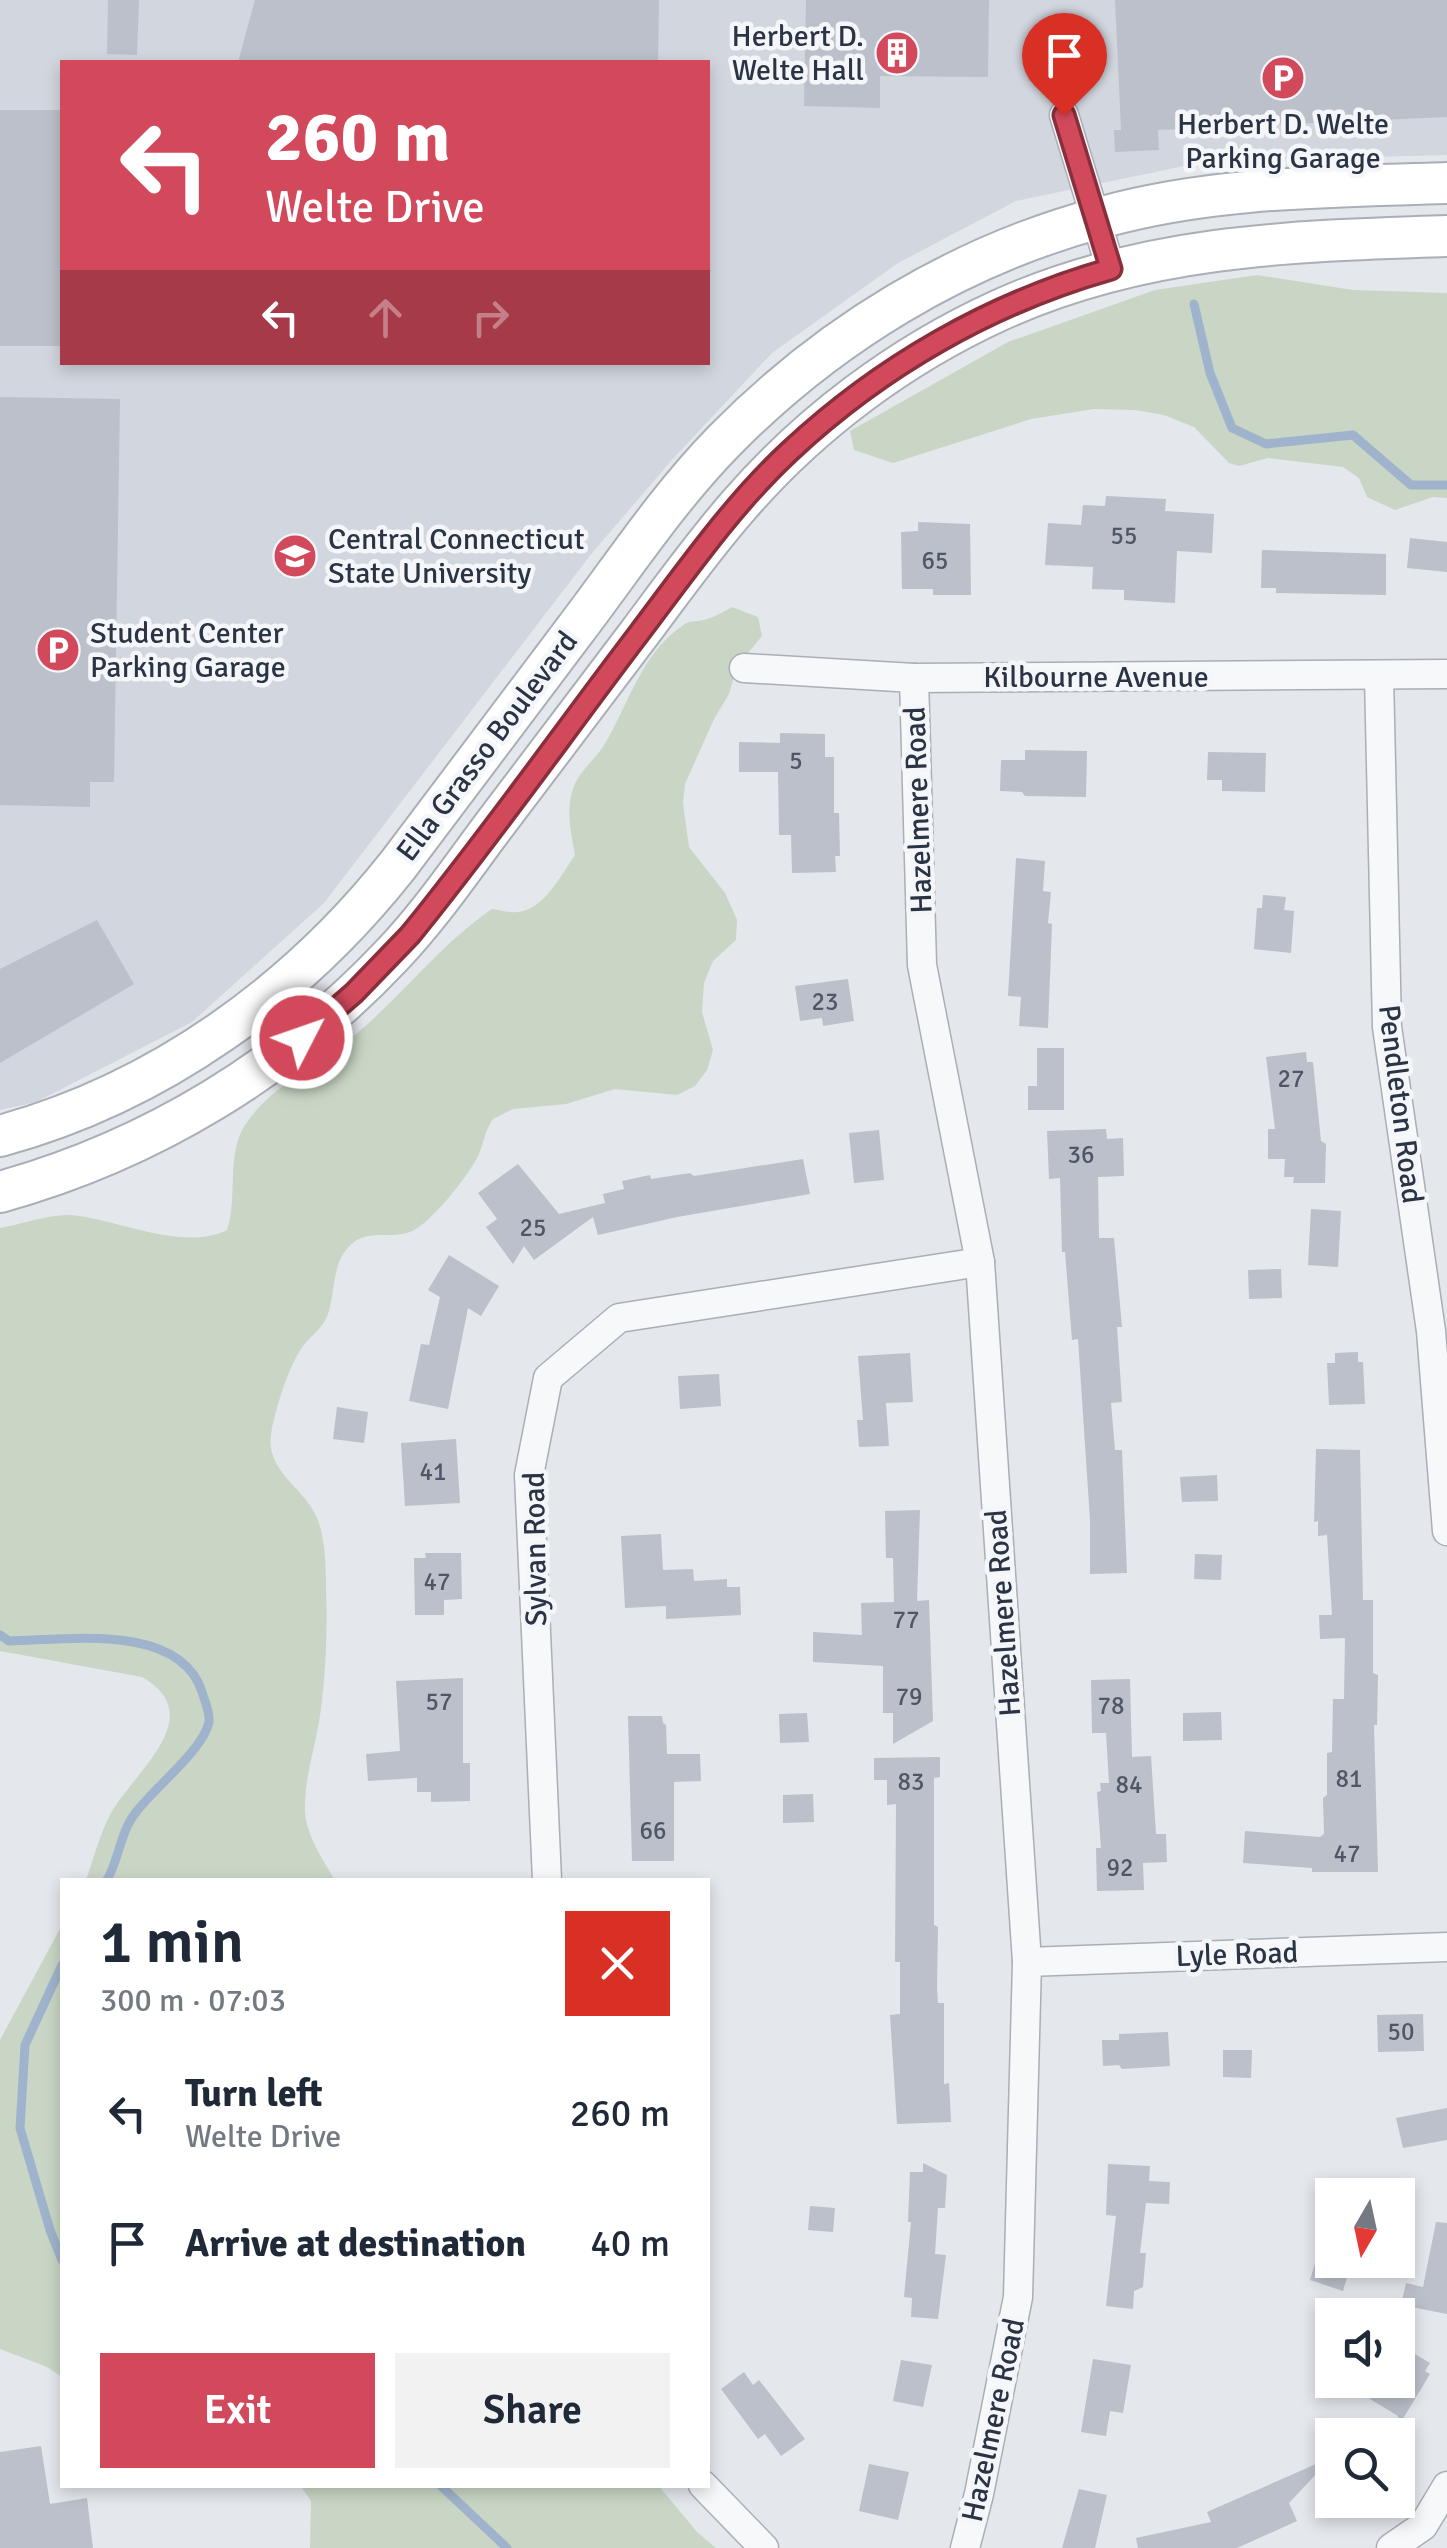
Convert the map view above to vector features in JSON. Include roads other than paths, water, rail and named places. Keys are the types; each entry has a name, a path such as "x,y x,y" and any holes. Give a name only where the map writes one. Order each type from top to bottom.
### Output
{"main road":[{"name":"Ella Grasso Boulevard","path":"0,1136 69,1114 143,1080 222,1031 302,967 376,892 710,456 816,360 887,310 954,272 1025,242 1096,219 1227,193 1447,183"},
{"name":"Ella Grasso Boulevard","path":"0,1192 99,1158 182,1118 257,1072 334,1011 425,917 740,503 790,451 842,407 912,358 974,322 1111,269 1259,244 1447,236"},
{"path":"595,604 638,636"},
{"path":"569,638 611,670"}],"street":[{"path":"1064,115 1111,269"},
{"name":"Kilbourne Avenue","path":"744,668 914,678 1447,674"},
{"name":"Pendleton Road","path":"1380,676 1387,1027 1431,1331 1447,1531"},
{"name":"Hazelmere Road","path":"914,678 922,965 980,1262 1027,1962 1018,2297 980,2494 965,2548"},
{"name":"Sylvan Road","path":"547,1878 530,1475 548,1378 619,1318 980,1262"},
{"name":"Lyle Road","path":"1027,1962 1447,1947"},
{"path":"1392,2548 1422,2526 1447,2486"},
{"path":"706,2488 764,2548"}],"waterway":[{"path":"1194,304 1210,373 1232,428 1266,444 1353,435 1411,485 1447,485"},
{"path":"0,1635 9,1641 89,1638 146,1645 170,1654 190,1670 202,1692 209,1718 205,1733 131,1819 108,1878"},
{"path":"60,1969 25,2045 20,2128 60,2255"},
{"path":"443,2488 507,2548"}],"place":[{"name":"Herbert D. Welte Hall","path":"897,53"},
{"name":"Herbert D. Welte Parking Garage","path":"1283,78"},
{"name":"Central Connecticut State University","path":"295,556"},
{"name":"Student Center Parking Garage","path":"58,650"}]}
